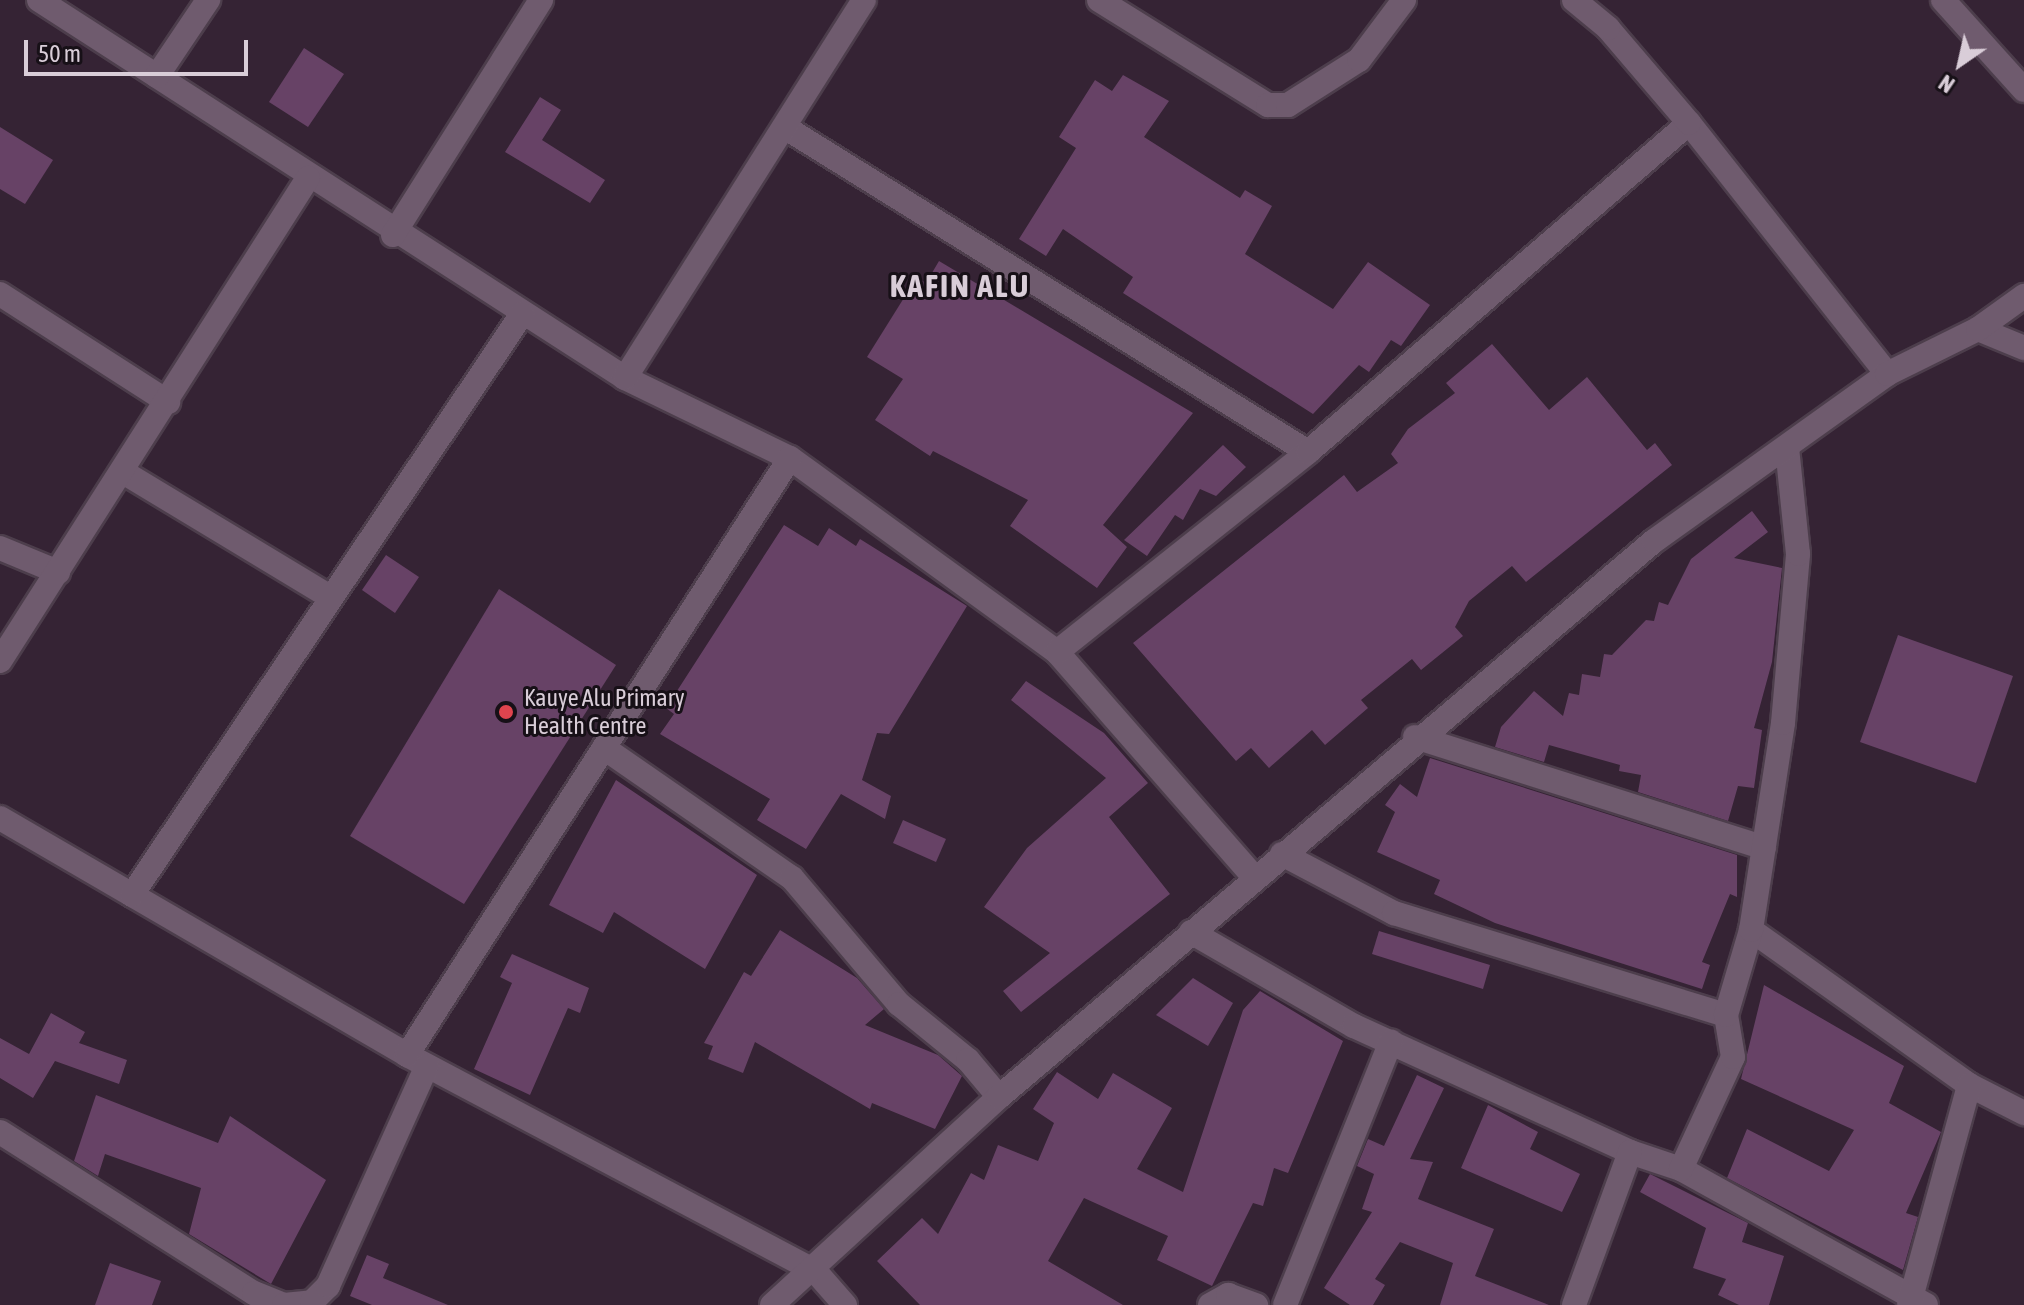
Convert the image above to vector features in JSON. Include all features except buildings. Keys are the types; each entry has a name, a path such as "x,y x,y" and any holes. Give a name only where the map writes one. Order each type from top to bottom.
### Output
{"street":[{"path":"39,0 393,235 625,378 790,458 1057,652 1254,877"},
{"path":"157,76 208,0"},
{"path":"393,235 541,0"},
{"path":"625,378 786,128 864,0"},
{"path":"1099,0 1268,105 1288,105 1359,60 1404,0"},
{"path":"1574,0 1608,28 1689,123 1887,374"},
{"path":"1943,0 2024,90"},
{"path":"1057,652 1308,452 1689,123"},
{"path":"786,128 1308,452"},
{"path":"0,661 308,178"},
{"path":"0,294 168,402"},
{"path":"772,1305 816,1272 999,1097 1415,737 1654,541 1887,374 1978,329 2024,296"},
{"path":"132,895 522,314"},
{"path":"1978,329 2024,348"},
{"path":"1681,1169 1733,1057 1726,1015 1751,930 1794,645 1798,554 1787,447"},
{"path":"0,1132 254,1293 284,1305 312,1302 328,1286 417,1061 604,748 790,458"},
{"path":"123,472 330,597"},
{"path":"0,548 58,572"},
{"path":"1415,737 1764,848"},
{"path":"604,748 792,878 899,1004 968,1060 999,1097"},
{"path":"0,818 417,1061 816,1272 845,1305"},
{"path":"1282,854 1394,913 1726,1015"},
{"path":"1751,930 1969,1085 2024,1113"},
{"path":"1191,932 1391,1041 1630,1152 1681,1169 1916,1302 1969,1085"},
{"path":"1285,1305 1391,1041"},
{"path":"1574,1305 1630,1152"},
{"path":"1210,1305 1228,1295 1256,1305"}],"place":[{"name":"Kauye Alu Primary Health Centre","path":"506,712"}],"district":[{"name":"KAFIN ALU","path":"960,286"}]}
